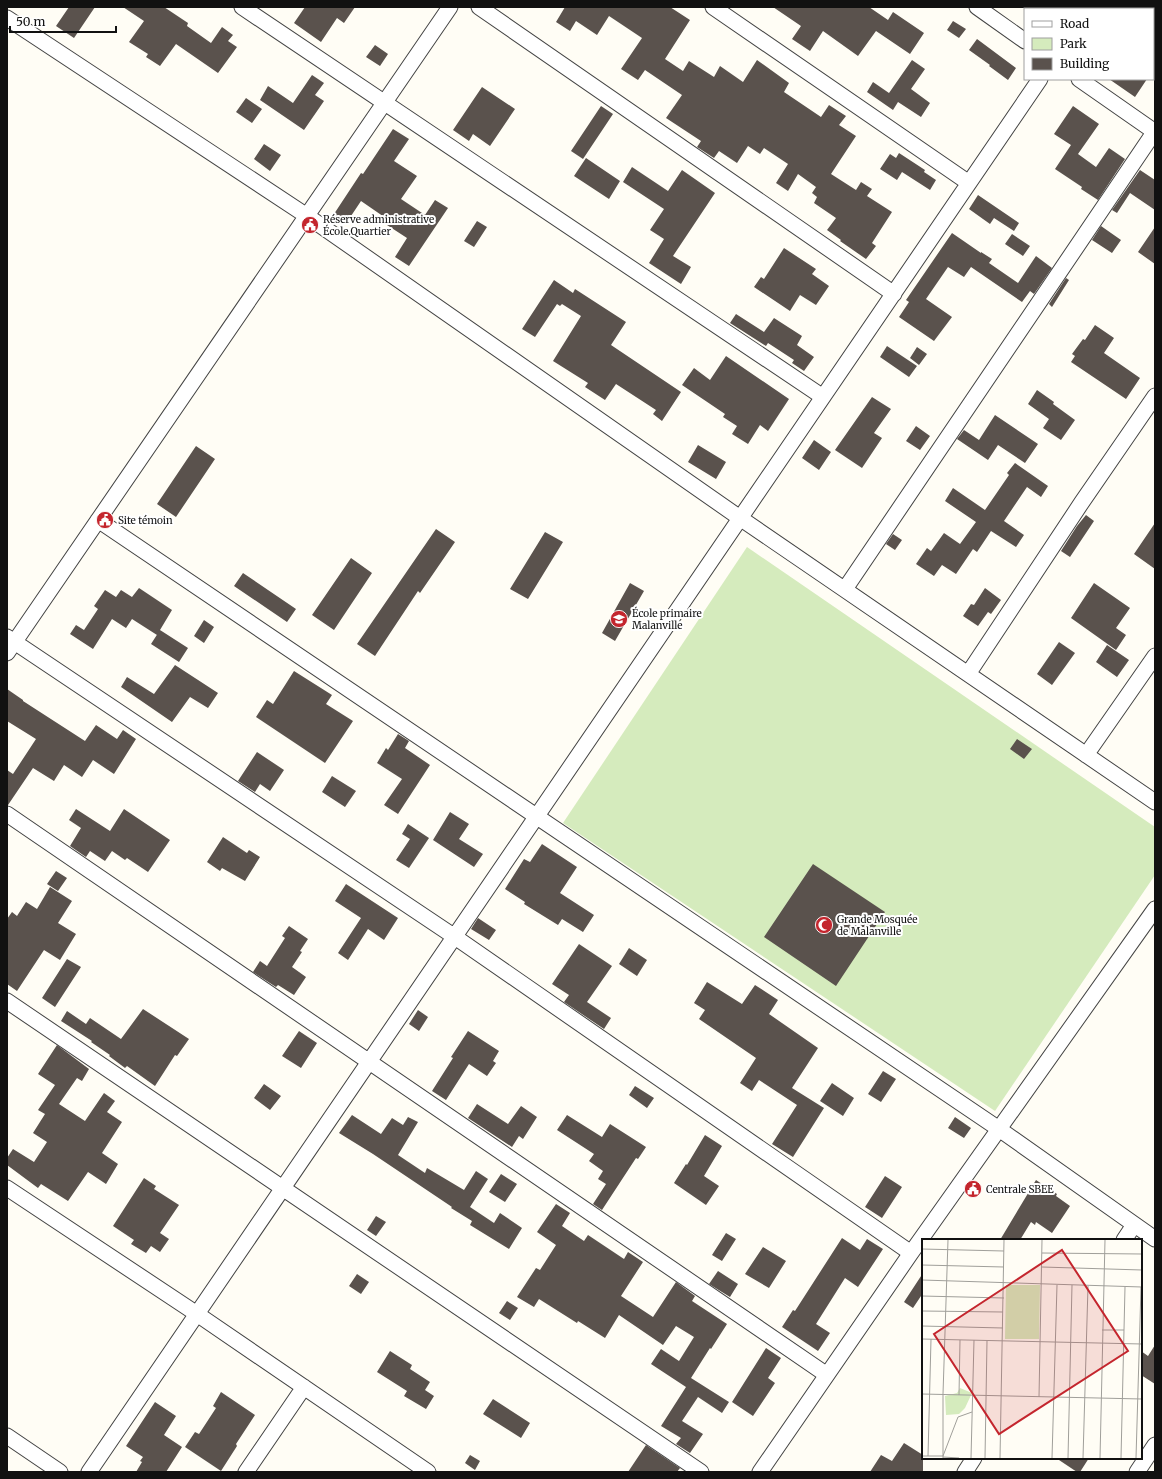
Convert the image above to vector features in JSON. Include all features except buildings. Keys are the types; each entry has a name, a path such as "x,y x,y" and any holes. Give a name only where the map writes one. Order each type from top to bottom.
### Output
{"street":[{"path":"242,7 823,397"},
{"path":"450,7 98,520 10,644 455,936 910,1253"},
{"path":"479,7 894,294"},
{"path":"712,7 969,183"},
{"path":"977,7 1024,40"},
{"path":"7,18 307,216 740,518 1155,802"},
{"path":"89,1472 1039,80"},
{"path":"845,589 1155,131 1080,80"},
{"path":"968,674 1082,502 1155,396"},
{"path":"98,520 999,1129 1134,1226 1155,1239"},
{"path":"1086,755 1155,656"},
{"path":"7,814 827,1374"},
{"path":"760,1472 910,1253 1155,909"},
{"path":"7,1001 701,1472"},
{"path":"7,1188 197,1314 428,1472"},
{"path":"1125,1239 1134,1226"},
{"path":"246,1472 304,1387"},
{"path":"7,1436 60,1472"},
{"path":"1137,1472 1155,1445"},
{"path":"965,1472 973,1459"}],"green space":[{"path":"747,547 1155,827 1155,875 995,1111 563,823"}],"place":[{"name":"Réserve administrative École.Quartier","path":"310,225"},
{"name":"Site témoin","path":"105,520"},
{"name":"École primaire Malanville","path":"619,619"},
{"name":"Grande Mosquée de Malanville","path":"824,925"},
{"name":"Centrale SBEE","path":"973,1189"}]}
